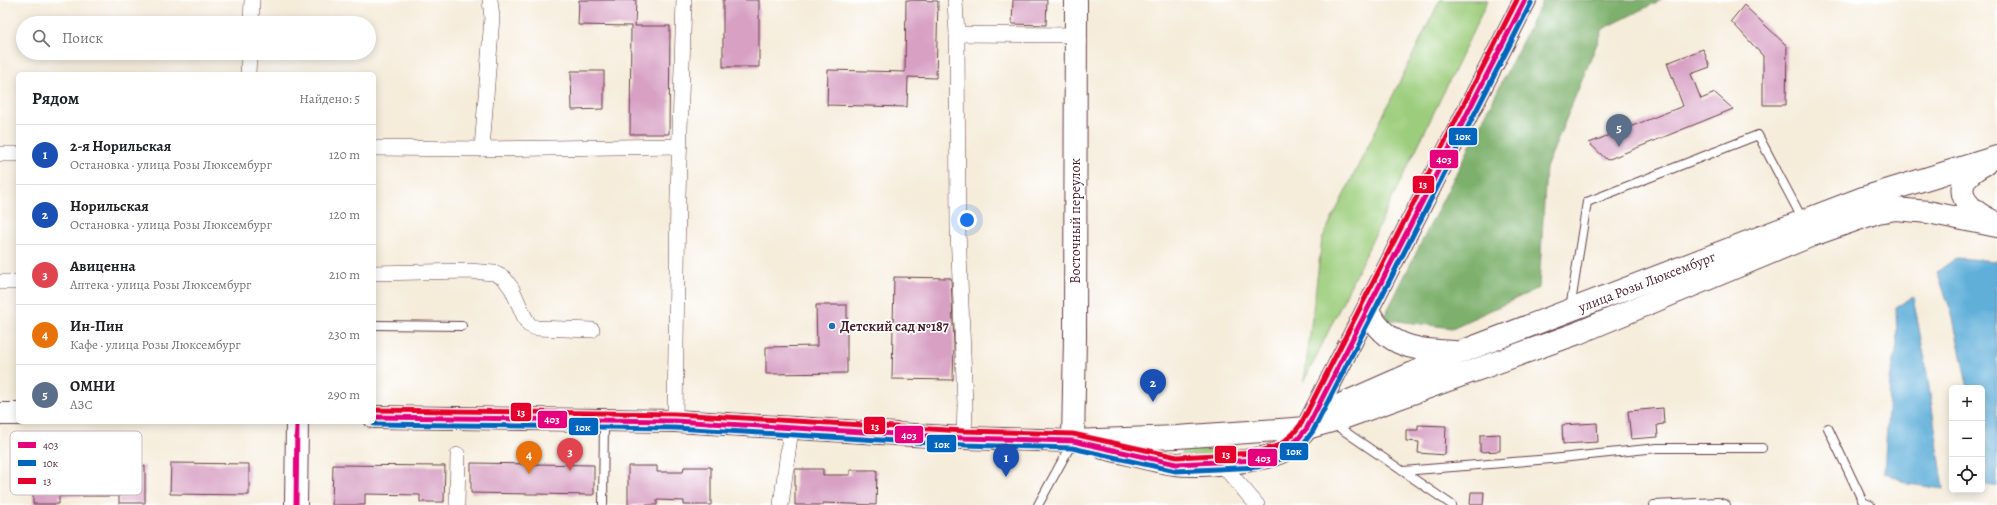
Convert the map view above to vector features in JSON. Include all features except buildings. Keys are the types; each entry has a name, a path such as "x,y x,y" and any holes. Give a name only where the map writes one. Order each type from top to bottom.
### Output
{"main road":[{"name":"Восточный переулок","path":"1073,441 1075,337 1076,0"},
{"path":"1073,441 1176,464 1221,463 1256,460 1283,451 1298,439 1307,428 1525,0"},
{"path":"1997,158 1976,169 1970,174 1964,183 1963,194 1965,202 1970,208 1997,223"},
{"name":"улица Розы Люксембург","path":"376,417 675,421 964,438 1073,441 1177,437 1307,428 1346,417 1578,333 1807,228 1863,198 1997,158"},
{"name":"улица Розы Люксембург","path":"1307,428 1323,413 1461,352 1807,228 1844,223 1890,209 1928,212 1997,226"},
{"path":"1368,310 1375,324 1393,339 1405,345 1420,350 1461,352"},
{"path":"1570,312 1578,333"},
{"path":"0,414 16,414"},
{"path":"296,424 296,505"}],"street":[{"path":"251,16 252,0"},
{"path":"482,149 492,17 490,0"},
{"path":"675,421 679,146 684,0"},
{"path":"955,2 958,230 965,404 964,438"},
{"path":"956,34 1075,35"},
{"path":"248,72 249,60"},
{"path":"376,148 482,149 679,146"},
{"path":"0,154 16,154"},
{"path":"376,273 468,271 494,273 504,278 512,289 524,316 530,325 536,328 592,330"},
{"path":"0,282 16,282"},
{"path":"781,505 791,428"},
{"path":"457,505 458,455"},
{"path":"1221,463 1257,505"}],"lane":[{"path":"1570,312 1587,202 1758,135 1807,228"},
{"path":"376,325 462,326"},
{"path":"603,505 604,420"},
{"path":"1328,421 1452,505"},
{"path":"1828,428 1863,502 1870,505"},
{"path":"1038,505 1073,441"},
{"path":"1403,471 1551,459 1657,448 1762,448"},
{"path":"1654,505 1718,502 1726,505"}],"green space":[{"path":"1440,0 1488,0 1304,382 1322,239"},
{"path":"1543,0 1661,0 1603,29 1546,168 1539,288 1452,328 1383,319"},
{"path":"1287,438 1246,455 1182,456 1183,449 1225,451 1253,448"}],"water":[{"path":"1956,258 1997,261 1997,487 1985,484 1985,385 1967,385 1952,314 1937,272"},
{"path":"1913,297 1925,360 1944,489 1908,484 1884,472 1890,380 1897,346 1896,307"}],"transit line":[{"name":"13","path":"376,410 675,414 964,431 1073,434 1177,457 1255,453 1280,445 1293,434 1301,424 1517,0"},
{"name":"403","path":"376,417 675,421 964,438 1073,441 1176,464 1256,460 1283,451 1298,439 1307,428 1525,0"},
{"name":"10к","path":"374,424 675,428 964,445 1072,448 1176,471 1258,467 1287,457 1303,444 1313,431 1531,3"},
{"name":"403","path":"296,505 297,424"}],"place":[{"name":"ОМНИ","path":"1619,147"},
{"name":"Детский сад №187","path":"832,326"},
{"name":"Норильская","path":"1153,402"},
{"name":"Авиценна","path":"570,471"},
{"name":"Ин-Пин","path":"529,474"},
{"name":"2-я Норильская","path":"1006,477"}]}
